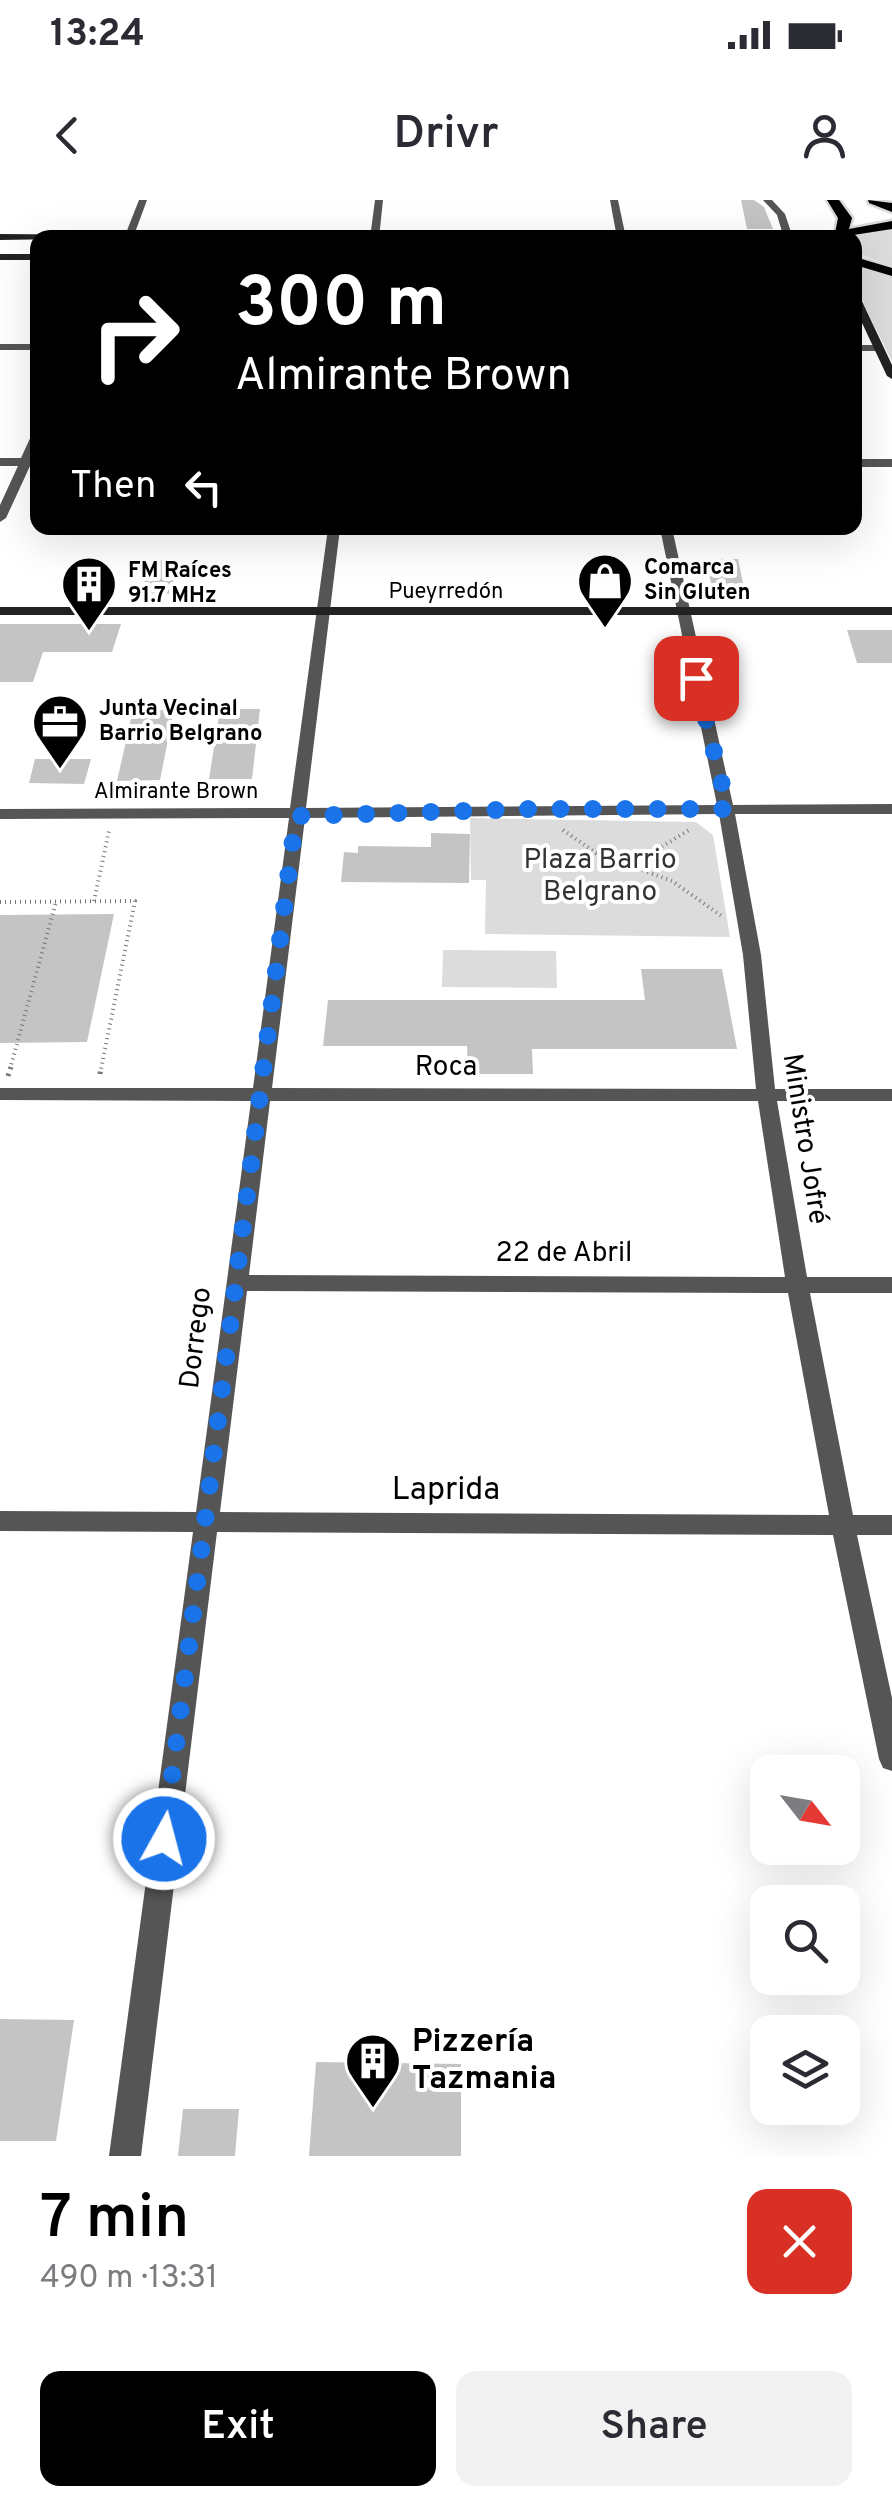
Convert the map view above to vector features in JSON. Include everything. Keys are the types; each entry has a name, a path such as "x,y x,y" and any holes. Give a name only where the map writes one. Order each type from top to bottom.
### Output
{"highway":[{"path":"833,200 845,218 842,230"},
{"path":"874,200 892,208"},
{"path":"858,230 892,224"},
{"path":"862,263 889,270"}],"main road":[{"path":"0,237 30,237"},
{"path":"0,257 30,257"},
{"path":"862,311 892,376"},
{"name":"Pueyrredón","path":"0,611 892,611"}],"street":[{"path":"131,230 144,200"},
{"path":"375,230 378,200"},
{"path":"614,200 620,230"},
{"path":"767,200 781,214 786,230"},
{"path":"0,347 30,347"},
{"path":"862,348 880,348"},
{"path":"0,462 30,462"},
{"path":"862,463 892,463"},
{"path":"0,518 30,464"},
{"name":"Dorrego","path":"125,2156 333,535"},
{"name":"Ministro Jofré","path":"667,535 681,613 728,809 750,936 766,1097 842,1526 892,1759"},
{"name":"Almirante Brown","path":"0,814 296,816 531,809 892,809"},
{"name":"Roca","path":"2,1094 892,1095"},
{"name":"22 de Abril","path":"235,1283 892,1285"},
{"name":"Laprida","path":"0,1521 892,1525"}],"path":[{"path":"531,809 596,852 672,881 750,936"},
{"path":"632,865 728,809"},
{"path":"94,901 112,815"},
{"path":"0,902 135,901 96,1094"},
{"path":"2,1094 56,902"}],"green space":[{"path":"892,227 892,266 862,255 862,235"},
{"path":"862,269 892,276 892,362 862,300"},
{"name":"Plaza Barrio Belgrano","path":"470,818 696,822 713,835 730,937 485,934 486,880 471,880"},
{"path":"443,950 556,951 557,988 442,987"}],"building":[{"path":"741,200 754,200 764,207 773,229 747,229"},
{"path":"706,559 738,559 745,593 713,593"},
{"path":"151,560 179,561 170,594 141,593"},
{"path":"0,624 121,624 112,652 43,652 33,682 0,682"},
{"path":"847,630 892,630 892,663 857,663"},
{"path":"220,709 260,709 252,779 209,779"},
{"path":"133,710 174,710 160,780 117,781"},
{"name":"Junta Vecinal Barrio Belgrano","path":"35,759 91,759 84,784 29,783"},
{"path":"431,833 470,834 469,883 341,882 344,852 358,853 358,846 431,847"},
{"path":"114,914 87,1042 0,1043 0,915"},
{"path":"641,969 722,969 737,1049 532,1049 533,1074 468,1074 467,1046 323,1046 328,1000 645,1000"},
{"path":"0,2019 74,2020 56,2141 0,2141"},
{"path":"316,2062 461,2064 461,2156 309,2156"},
{"path":"183,2109 239,2109 235,2156 178,2156"}],"place":[{"name":"Comarca Sin Gluten","path":"605,630"},
{"name":"FM Raíces 91.7 MHz","path":"89,633"},
{"name":"Junta Vecinal Barrio Belgrano","path":"60,771"},
{"name":"Pizzería Tazmania","path":"373,2110"}],"route":[{"path":"164,1839 296,816 531,809 728,809 696,678"}]}
